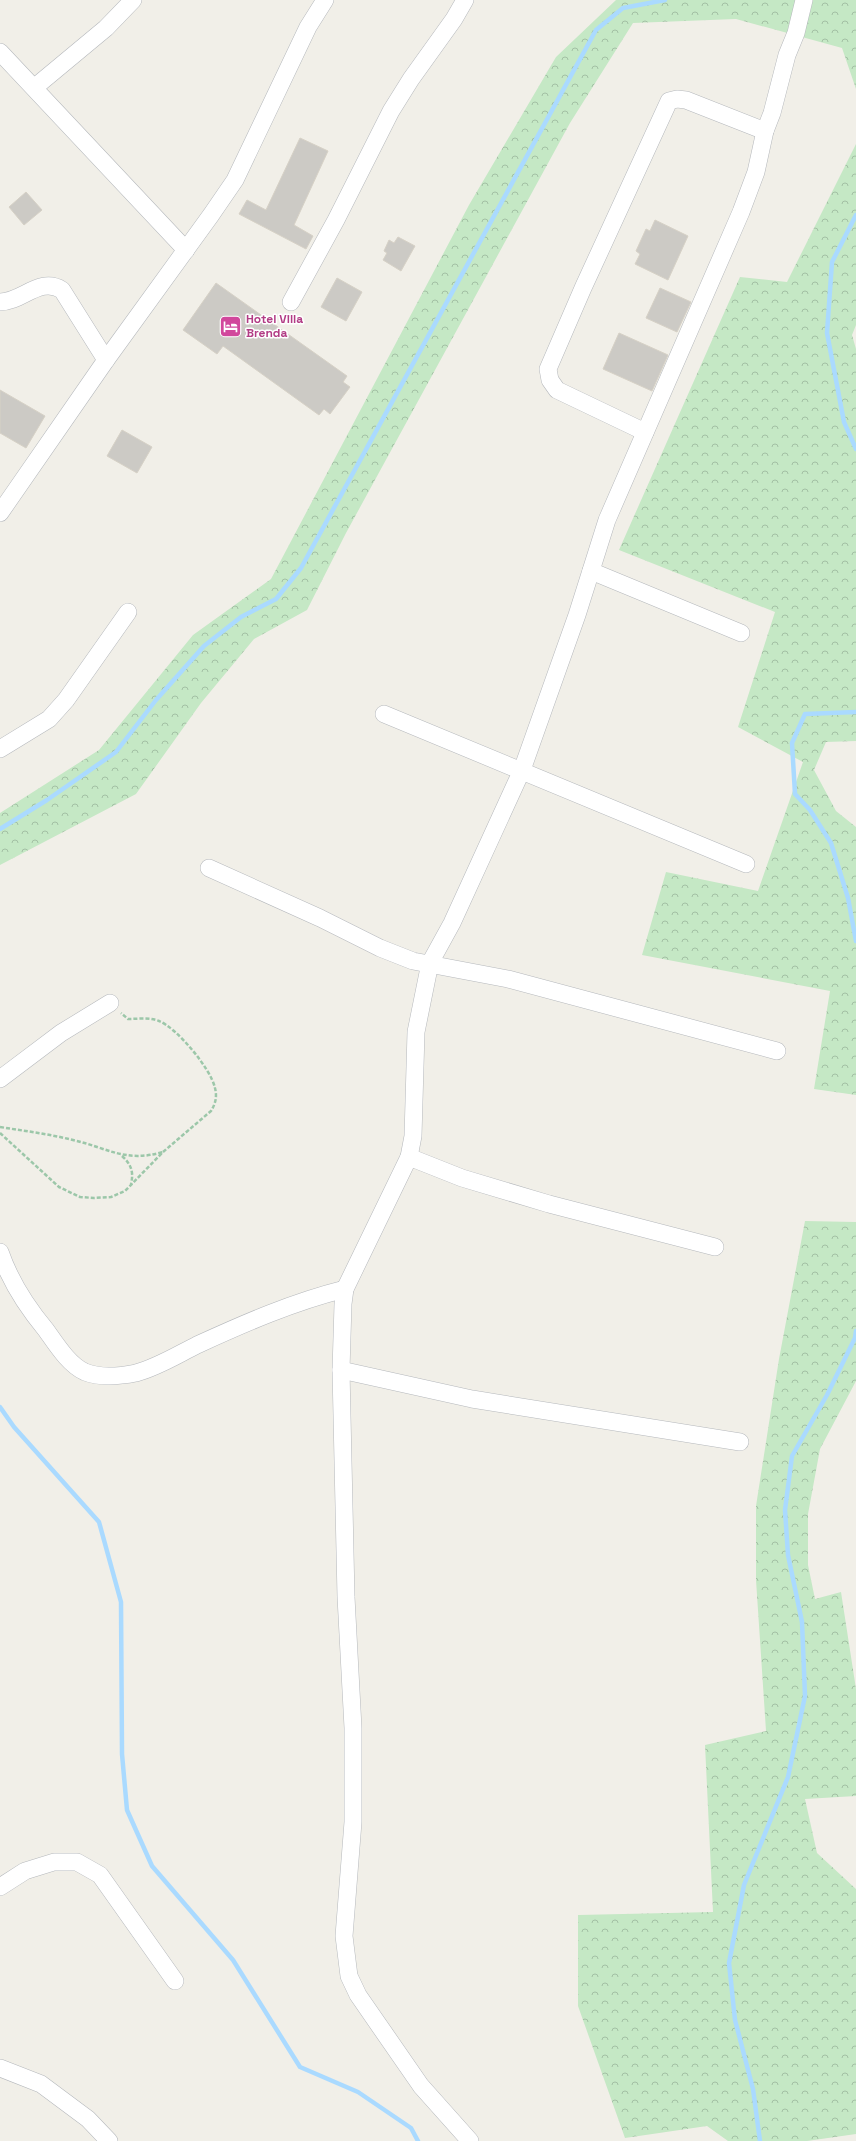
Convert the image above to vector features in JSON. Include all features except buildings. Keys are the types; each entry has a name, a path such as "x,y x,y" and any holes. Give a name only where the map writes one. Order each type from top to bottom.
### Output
{"street":[{"path":"35,87 106,28 133,0"},
{"path":"0,512 106,360 235,180 308,27 325,0"},
{"path":"291,302 336,220 391,111 454,19 465,0"},
{"path":"470,2141 421,2086 369,2013 349,1976 344,1936 353,1822 353,1728 346,1596 341,1370 345,1289 408,1157 413,1136 416,1032 430,963 452,923 522,770 577,615 607,520 741,212 756,172 765,131 772,113 787,55 796,33 804,0"},
{"path":"0,52 35,87 186,250"},
{"path":"645,432 557,390 550,380 548,369 583,288 669,101 677,99 686,100 765,131"},
{"path":"0,302 44,285 55,286 62,290 106,360"},
{"path":"591,571 741,633"},
{"path":"0,748 49,719 66,700 128,612"},
{"path":"384,714 746,864"},
{"path":"209,868 320,918 380,948 413,961 508,979 777,1052"},
{"path":"0,1078 61,1033 110,1003"},
{"path":"408,1157 462,1178 549,1204 715,1247"},
{"path":"0,1252 6,1284 70,1360 84,1372 99,1376 135,1373 150,1369 208,1341 293,1304 345,1289"},
{"path":"341,1370 472,1399 740,1442"},
{"path":"0,1886 25,1871 54,1862 77,1862 100,1875 175,1981"},
{"path":"0,2068 41,2084 88,2119 109,2141"}],"path":[{"path":"0,1133 32,1161 48,1179 69,1193 94,1198 111,1197 125,1191 163,1152 211,1111 215,1104 215,1087 205,1068 170,1028 157,1020 128,1019 110,1003"},
{"path":"0,1127 75,1140 122,1156 138,1157 163,1152"},
{"path":"122,1156 131,1167 133,1176 131,1185"}],"green space":[{"path":"616,0 856,0 856,89 842,48 736,19 633,23 570,123 346,533 307,610 254,639 201,703 136,794 0,865 0,813 99,750 193,635 271,579 469,205 556,57"},
{"path":"856,144 856,325 852,335 856,349 856,741 826,742 814,770 836,811 856,827 856,1095 814,1089 830,991 642,955 666,872 758,891 803,762 738,727 775,612 619,550 740,277 787,282"},
{"path":"805,1221 856,1222 856,1381 820,1449 808,1514 808,1565 815,1599 841,1592 856,1689 856,1796 805,1799 817,1853 856,1889 856,2134 807,2141 728,2141 707,2126 625,2138 578,2006 578,1915 713,1912 705,1745 766,1731 756,1580 756,1506 779,1359"}],"waterway":[{"path":"0,829 47,800 116,752 156,700 204,646 241,617 276,599 301,568 596,30 623,8 665,0"},
{"path":"856,215 832,262 827,333 844,422 856,449"},
{"path":"856,712 805,714 792,743 795,794 810,810 831,843 848,898 856,941"},
{"path":"760,2141 753,2089 735,2020 729,1963 744,1885 788,1777 805,1696 802,1622 788,1555 785,1510 792,1456 827,1395 855,1338 856,1331"},
{"path":"0,1407 14,1427 99,1522 121,1602 122,1754 127,1810 152,1866 233,1960 300,2067 358,2092 411,2128 418,2141"}],"place":[{"name":"Hotel Villa Brenda","path":"231,326"}]}
